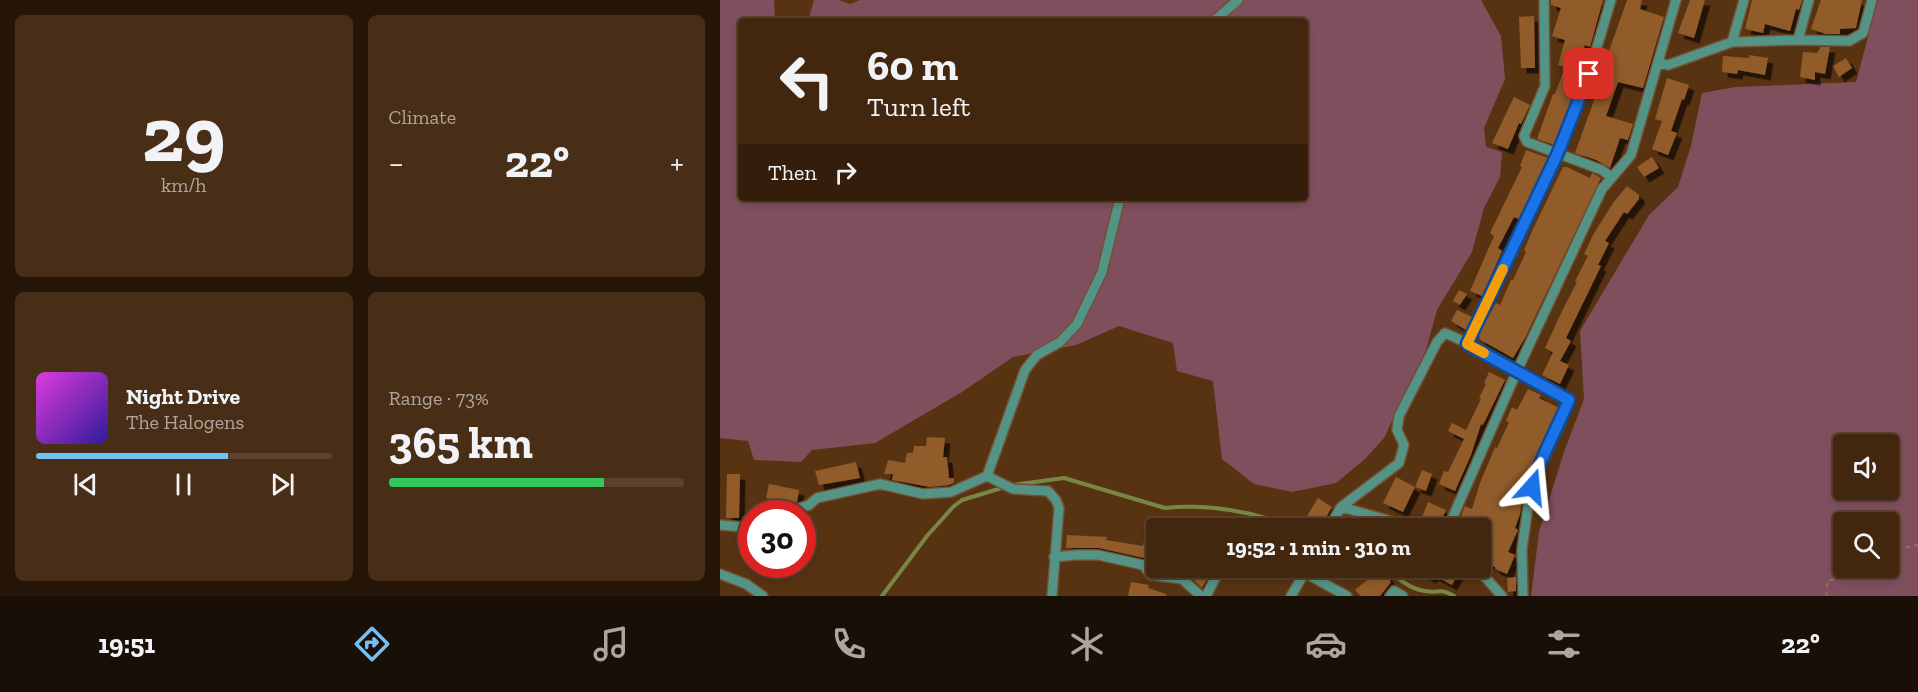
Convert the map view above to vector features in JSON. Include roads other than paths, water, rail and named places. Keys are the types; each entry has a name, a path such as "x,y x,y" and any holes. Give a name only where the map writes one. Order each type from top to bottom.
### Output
{"street":[{"path":"1217,18 1238,0"},
{"path":"1544,0 1545,86 1524,136 1527,142 1602,170 1611,177"},
{"path":"1467,344 1557,155 1589,74 1611,0"},
{"path":"1452,518 1517,371 1602,189 1630,155 1676,0"},
{"path":"1732,42 1744,0"},
{"path":"1798,40 1809,0"},
{"path":"1659,63 1668,65 1732,42 1849,41 1863,33 1872,0"},
{"path":"815,500 880,484 922,494 951,492 987,476 1025,369 1037,355 1060,342 1077,324 1102,272 1119,201"},
{"path":"1335,518 1341,507 1399,463 1404,445 1397,430 1399,416 1437,342 1445,333 1569,400 1559,426 1543,454 1529,500 1522,549 1523,596"},
{"path":"987,476 1013,489 1048,491 1056,500 1059,508 1052,596"},
{"path":"1341,507 1380,518"},
{"path":"720,525 738,527"},
{"path":"1054,557 1098,555 1143,565 1151,575 1182,579 1201,596"},
{"path":"720,574 746,584 763,596"},
{"path":"1206,596 1215,578"},
{"path":"1292,596 1302,578"},
{"path":"1319,578 1347,596"},
{"path":"1486,578 1502,596"},
{"path":"1390,596 1394,591 1403,596"}],"waterway":[{"path":"1012,485 1064,478 1165,508 1216,508 1268,518"},
{"path":"882,596 927,536 953,507 962,500 1005,487"},
{"path":"1399,578 1409,586 1420,590 1442,591 1454,596"}]}
